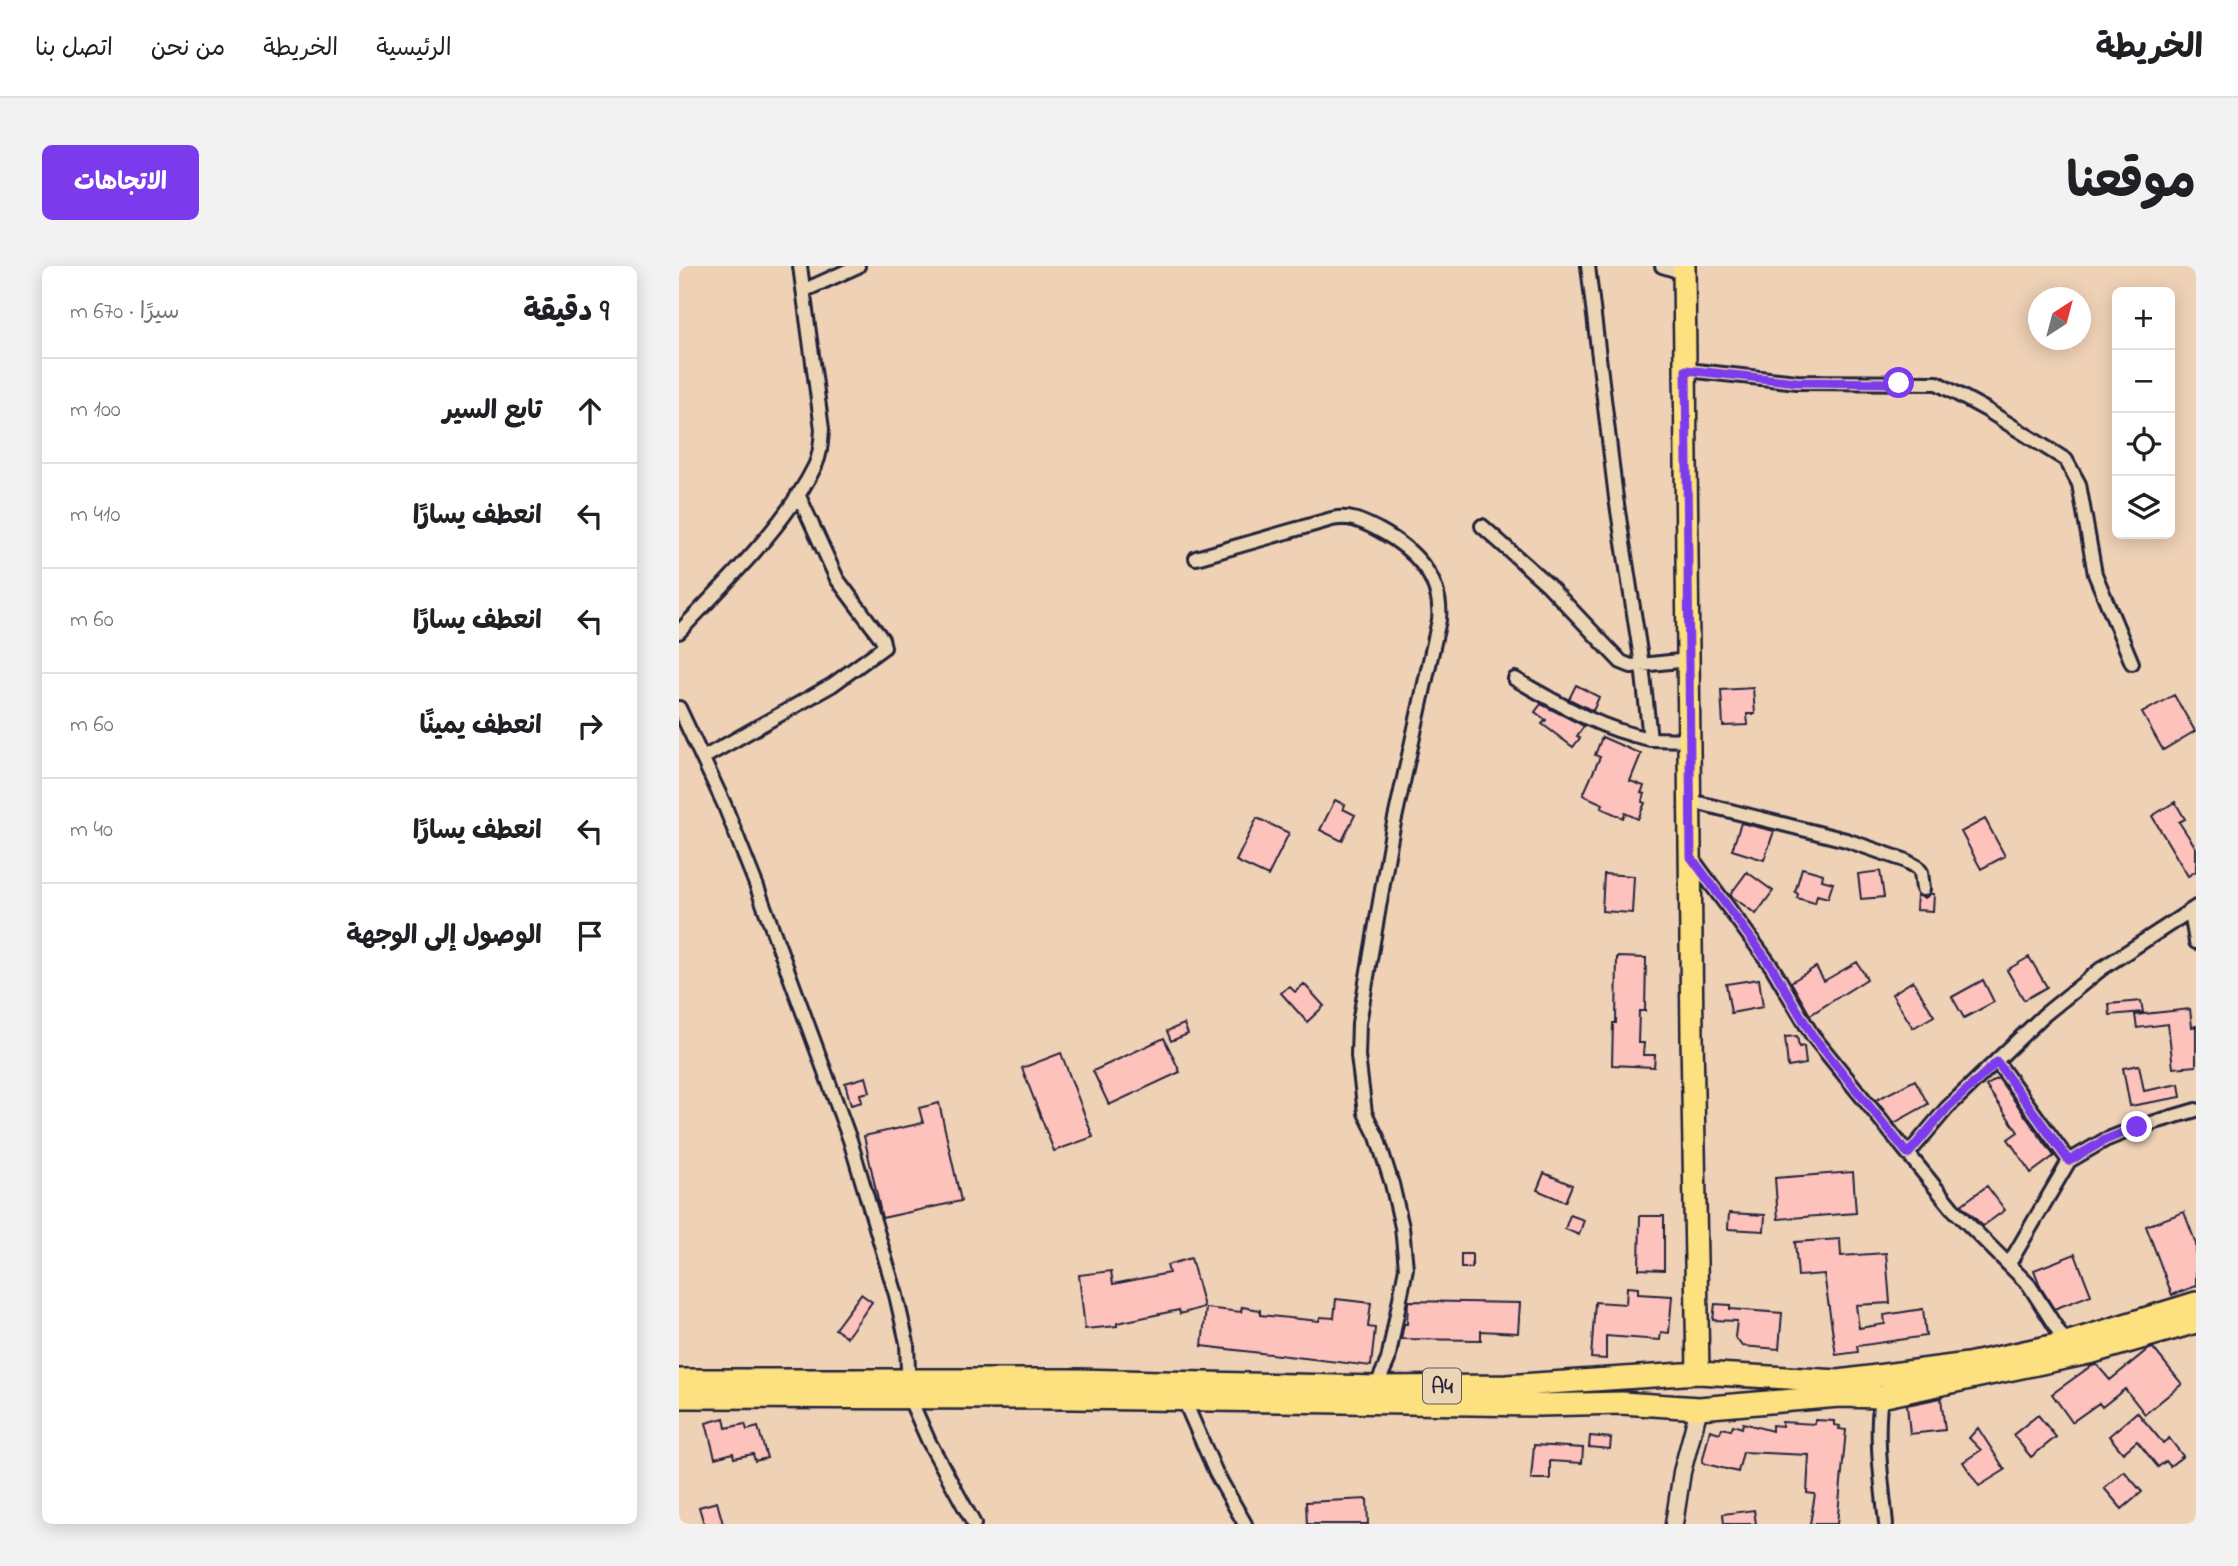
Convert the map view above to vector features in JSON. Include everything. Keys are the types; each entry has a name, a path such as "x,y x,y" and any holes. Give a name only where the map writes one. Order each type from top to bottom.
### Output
{"main road":[{"path":"1684,269 1698,1373"},
{"name":"A4","path":"679,1397 789,1389 909,1388 1506,1396 1699,1408 1839,1389 1968,1364 2066,1343 2196,1303"},
{"name":"A4","path":"1506,1396 1654,1376 1698,1373 1734,1375 1881,1397 2093,1352 2196,1322"},
{"path":"1734,1375 1734,1405"},
{"path":"1653,1405 1651,1394 1654,1376"},
{"name":"A4","path":"679,1380 789,1389"},
{"name":"A4","path":"909,1388 1184,1400 1376,1395"}],"street":[{"path":"679,632 761,543 815,465 822,429 800,266"},
{"path":"805,290 858,266"},
{"path":"1588,266 1616,498 1642,665 1650,739"},
{"path":"1662,266 1684,269"},
{"path":"1686,370 1797,382 1937,383 1986,409 2066,460 2079,484 2095,574 2132,663"},
{"path":"703,758 832,685 884,647 882,639 837,579 797,494"},
{"path":"1196,558 1332,519 1350,517 1382,532 1409,550 1421,561 1438,594 1439,620 1392,832 1359,1023 1360,1090 1365,1113 1377,1137 1392,1184 1402,1227 1406,1268 1388,1360 1376,1395"},
{"path":"1482,526 1548,585 1616,659 1631,666 1689,660"},
{"path":"1515,679 1591,722 1615,731 1650,739 1690,740"},
{"path":"679,708 757,887 850,1140 896,1295 907,1343 909,1388 929,1442 974,1524"},
{"path":"1691,801 1846,839 1904,860 1921,872 1923,890"},
{"path":"1691,857 1772,967 1812,1035 1952,1208 2009,1264 2043,1304 2066,1343"},
{"path":"1908,1154 1947,1108 2044,1015 2101,970 2193,909 2196,942"},
{"path":"1997,1062 2069,1161"},
{"path":"2009,1264 2069,1161 2105,1140 2137,1127 2196,1110"},
{"path":"1881,1397 1878,1415 1879,1442 1886,1524"},
{"path":"1184,1400 1216,1473 1245,1524"},
{"path":"1674,1524 1682,1472 1699,1408"}],"building":[{"path":"1576,685 1599,697 1593,711 1569,699"},
{"path":"1753,688 1755,714 1747,714 1748,725 1723,726 1721,690"},
{"path":"2174,695 2195,731 2163,750 2142,713"},
{"path":"1541,704 1584,726 1573,747 1542,724 1546,720 1535,712"},
{"path":"1602,737 1641,754 1630,781 1644,786 1641,793 1645,794 1642,802 1645,803 1638,819 1625,813 1623,818 1601,808 1603,804 1583,795 1600,757 1595,755"},
{"path":"1335,800 1345,805 1343,809 1355,815 1342,841 1320,830"},
{"path":"2175,802 2185,819 2179,822 2196,848 2196,871 2188,876 2152,816"},
{"path":"1257,818 1289,833 1268,876 1236,861"},
{"path":"1985,819 2005,856 1981,869 1961,832"},
{"path":"1741,823 1774,831 1764,860 1732,850"},
{"path":"1802,868 1823,874 1822,880 1833,883 1828,898 1817,895 1815,903 1797,898 1798,894 1795,892"},
{"path":"1880,871 1884,897 1861,899 1858,874"},
{"path":"1747,872 1773,891 1756,914 1730,895"},
{"path":"1604,874 1634,876 1632,913 1602,911"},
{"path":"1934,894 1933,911 1916,910 1917,895 1925,898"},
{"path":"1617,957 1646,958 1645,1011 1639,1011 1638,1043 1644,1043 1643,1055 1655,1055 1654,1067 1612,1065"},
{"path":"2029,957 2047,987 2024,1000 2007,970"},
{"path":"1857,962 1867,979 1810,1015 1791,982 1816,967 1824,981"},
{"path":"1759,979 1763,1007 1731,1013 1726,984"},
{"path":"1983,980 1994,1002 1964,1018 1952,997"},
{"path":"1913,981 1934,1016 1913,1028 1892,994"},
{"path":"1304,984 1324,1006 1307,1022 1281,993 1289,986 1295,992"},
{"path":"2141,1001 2143,1012 2110,1015 2109,1004"},
{"path":"2190,1009 2192,1027 2196,1026 2196,1066 2173,1068 2168,1024 2137,1028 2135,1015"},
{"path":"1184,1024 1188,1034 1171,1041 1167,1031"},
{"path":"1797,1036 1799,1047 1804,1046 1806,1064 1788,1067 1785,1037"},
{"path":"1164,1038 1180,1072 1109,1105 1093,1071"},
{"path":"1061,1053 1093,1137 1054,1151 1022,1068"},
{"path":"2139,1065 2144,1091 2179,1084 2181,1097 2130,1106 2123,1068"},
{"path":"866,1077 870,1092 860,1094 862,1102 851,1105 845,1083"},
{"path":"1998,1078 2054,1156 2031,1173 2008,1139 2018,1132 1986,1086"},
{"path":"1915,1080 1928,1104 1894,1123 1876,1100"},
{"path":"939,1103 961,1201 882,1218 864,1136 923,1123 919,1108"},
{"path":"1853,1172 1856,1213 1778,1219 1775,1178"},
{"path":"1544,1173 1572,1185 1565,1202 1537,1190"},
{"path":"1987,1186 2005,1210 1983,1226 1961,1205"},
{"path":"2184,1212 2196,1244 2196,1286 2172,1295 2146,1226"},
{"path":"1729,1213 1765,1215 1764,1231 1728,1229"},
{"path":"1570,1215 1584,1220 1579,1235 1565,1229"},
{"path":"1640,1216 1664,1216 1664,1270 1639,1269"},
{"path":"1840,1239 1841,1256 1886,1253 1890,1303 1856,1305 1859,1328 1885,1324 1884,1315 1923,1309 1926,1336 1857,1346 1858,1352 1836,1355 1824,1274 1798,1276 1795,1242"},
{"path":"1461,1254 1472,1254 1472,1268 1461,1268"},
{"path":"2075,1254 2091,1295 2054,1309 2034,1270"},
{"path":"1191,1258 1204,1307 1180,1314 1179,1310 1117,1323 1117,1326 1085,1329 1079,1275 1111,1271 1113,1284 1169,1273 1167,1265"},
{"path":"1627,1287 1638,1288 1638,1294 1672,1296 1669,1333 1661,1332 1660,1340 1606,1336 1606,1359 1591,1358 1595,1302 1626,1304"},
{"path":"861,1294 872,1302 847,1337 835,1329"},
{"path":"1336,1299 1371,1303 1368,1327 1375,1328 1371,1366 1202,1346 1206,1308 1241,1312 1242,1307 1260,1310 1260,1315 1319,1321 1320,1317 1334,1318"},
{"path":"1408,1301 1520,1303 1518,1333 1481,1331 1481,1340 1401,1339 1404,1324 1407,1324"},
{"path":"1715,1304 1730,1305 1730,1309 1782,1313 1779,1349 1742,1346 1735,1337 1737,1321 1713,1320"},
{"path":"2153,1348 2182,1384 2145,1414 2125,1389 2102,1407 2099,1403 2072,1422 2052,1394 2091,1366 2097,1365 2110,1380"},
{"path":"1941,1398 1945,1430 1910,1434 1907,1405"},
{"path":"2137,1412 2163,1443 2169,1438 2183,1456 2170,1466 2166,1461 2158,1467 2137,1441 2123,1453 2109,1436"},
{"path":"2038,1415 2056,1437 2031,1457 2013,1435"},
{"path":"724,1418 726,1428 745,1424 747,1430 758,1427 767,1458 755,1461 753,1454 734,1458 733,1453 715,1458 706,1423"},
{"path":"1815,1420 1834,1421 1834,1425 1840,1426 1839,1429 1846,1430 1837,1524 1810,1524 1815,1494 1807,1493 1809,1455 1743,1452 1738,1472 1702,1463 1710,1430 1720,1433 1722,1428 1731,1430 1733,1425 1742,1428 1743,1423 1772,1431 1772,1425 1782,1426 1782,1422 1815,1424"},
{"path":"1978,1428 2005,1470 1979,1486 1963,1462 1981,1450 1969,1438"},
{"path":"1590,1436 1611,1438 1610,1449 1589,1447"},
{"path":"1534,1445 1583,1448 1582,1463 1550,1461 1550,1479 1531,1479"},
{"path":"2124,1471 2142,1492 2122,1509 2104,1488"},
{"path":"1367,1499 1368,1524 1307,1524 1306,1502"},
{"path":"717,1502 723,1524 704,1524 699,1507"},
{"path":"1754,1510 1756,1524 1724,1524 1723,1514"}],"route":[{"path":"1899,383 1797,382 1686,370 1691,857 1772,967 1812,1035 1908,1154 1947,1108 1997,1062 2069,1161 2105,1140 2137,1127"}]}
